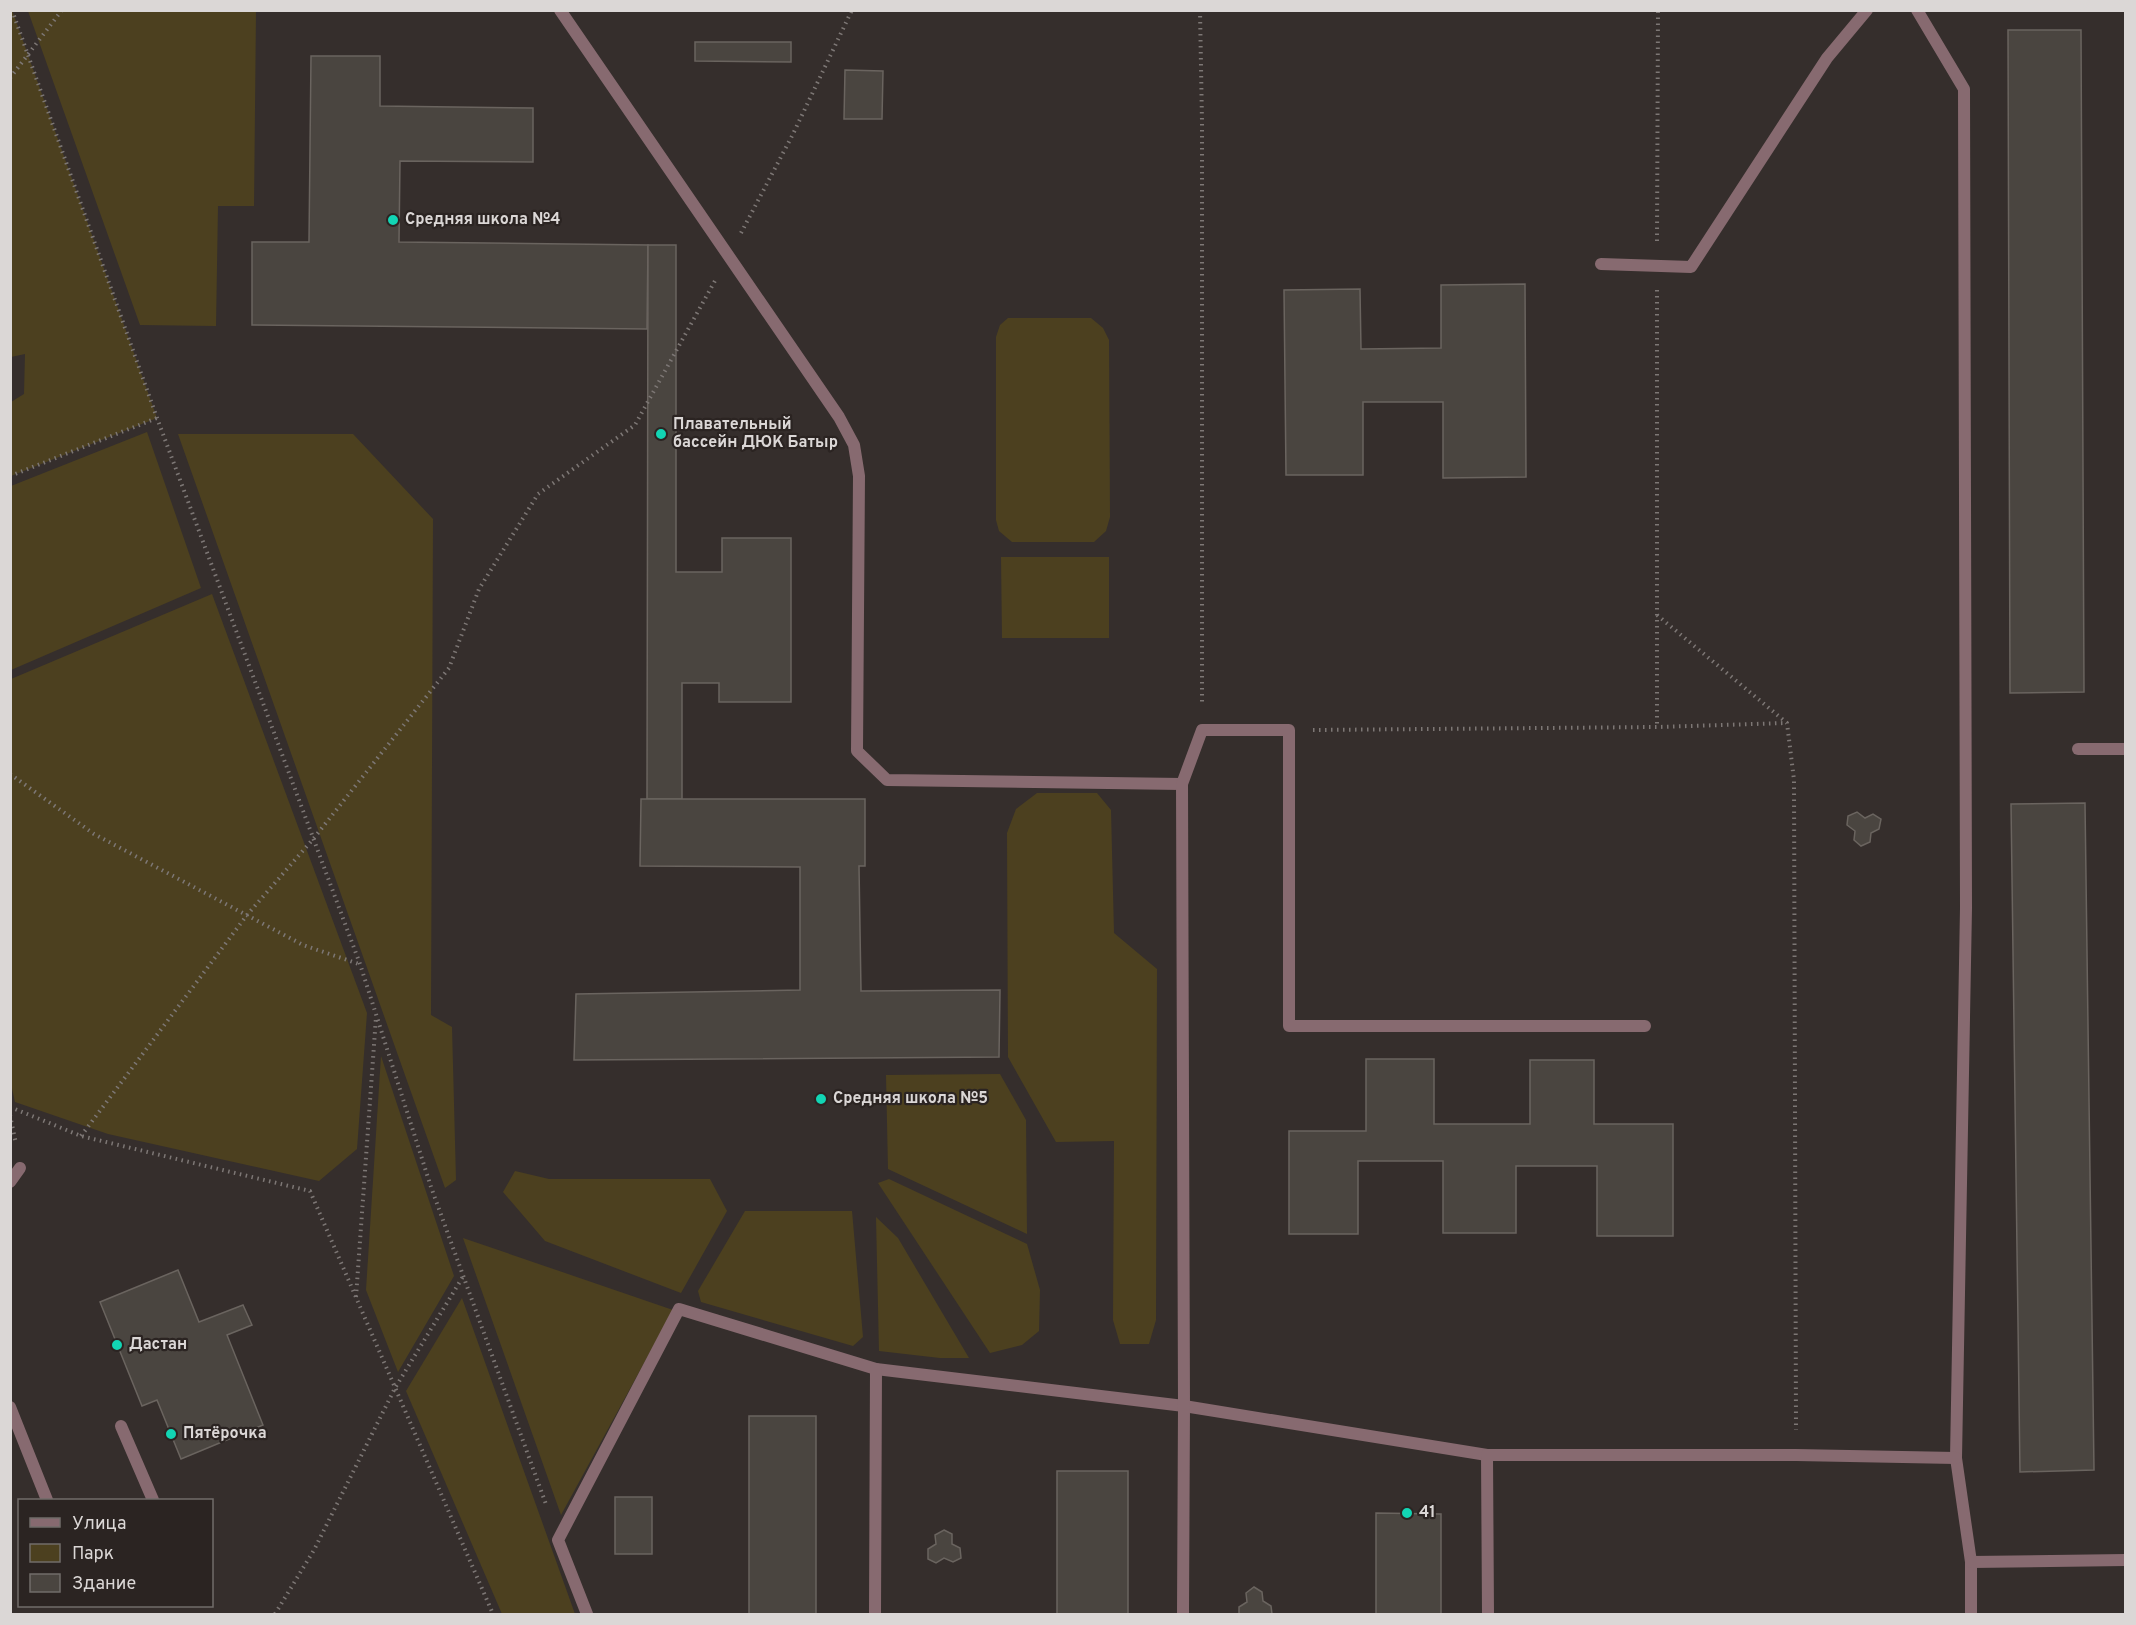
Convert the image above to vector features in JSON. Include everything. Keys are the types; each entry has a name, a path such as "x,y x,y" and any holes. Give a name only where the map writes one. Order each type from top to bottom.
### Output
{"street":[{"path":"560,10 839,417 854,445 859,476 857,751 887,780 1182,784"},
{"path":"1601,264 1691,267 1827,58 1867,10"},
{"path":"1917,10 1964,89 1966,908 1956,1458 1971,1562 1971,1614"},
{"path":"1183,1614 1182,784 1202,730 1289,730 1289,1026 1645,1026"},
{"path":"2078,749 2126,749"},
{"path":"10,1182 20,1168"},
{"path":"587,1614 558,1540 679,1310 876,1369 1184,1406 1487,1455 1796,1455 1956,1458"},
{"path":"875,1614 876,1369"},
{"path":"10,1407 47,1499"},
{"path":"121,1426 153,1499"},
{"path":"1487,1455 1488,1614"},
{"path":"1971,1562 2126,1560"}],"path":[{"path":"12,10 158,418 360,964 431,1187 558,1540"},
{"path":"10,78 62,10"},
{"path":"81,1136 247,915 314,838 449,668 479,589 538,494 635,425 729,256 793,134 852,10"},
{"path":"1200,10 1202,730"},
{"path":"1657,727 1658,10"},
{"path":"10,476 158,418"},
{"path":"1657,615 1786,723 1794,780 1796,1455"},
{"path":"1289,730 1657,727 1786,723"},
{"path":"10,774 94,834 303,945 360,964"},
{"path":"356,1298 376,1014"},
{"path":"10,1107 81,1136 310,1191 493,1614"},
{"path":"275,1614 314,1550 395,1388 464,1275"}],"green space":[{"path":"12,10 157,418 11,476 11,402 24,394 25,354 11,357 10,11"},
{"path":"28,11 256,11 254,206 218,206 216,326 140,325"},
{"path":"1008,318 1091,318 1103,328 1109,340 1110,517 1106,531 1094,542 1012,542 999,531 996,520 996,337 1000,325"},
{"path":"147,432 201,588 11,670 11,486"},
{"path":"178,434 353,434 433,519 431,1015 452,1027 456,1180 445,1188"},
{"path":"1001,557 1109,557 1109,638 1002,638"},
{"path":"212,594 367,1013 357,1149 319,1181 108,1134 15,1102 11,1084 11,679"},
{"path":"1037,793 1097,793 1111,810 1114,933 1157,969 1156,1320 1149,1344 1120,1344 1113,1320 1114,1141 1056,1142 1008,1057 1007,833 1016,809"},
{"path":"381,1056 454,1276 398,1372 366,1290"},
{"path":"1000,1074 1026,1120 1027,1234 888,1169 886,1075"},
{"path":"515,1171 549,1179 710,1179 727,1211 681,1293 545,1241 503,1192"},
{"path":"889,1179 1027,1244 1040,1290 1039,1331 1022,1345 990,1353 878,1183"},
{"path":"745,1211 852,1211 863,1337 853,1346 701,1302 698,1291"},
{"path":"876,1217 898,1238 969,1358 940,1358 879,1351"},
{"path":"463,1238 673,1310 561,1515"},
{"path":"462,1298 575,1614 502,1614 406,1391"}],"building":[{"path":"2008,30 2081,30 2084,692 2010,693"},
{"path":"695,42 791,42 791,62 695,61"},
{"path":"311,56 380,56 380,106 533,108 533,162 400,161 399,242 648,245 647,329 252,325 252,242 309,242"},
{"path":"845,70 883,71 882,119 844,119"},
{"name":"Плавательный бассейн ДЮК Батыр","path":"648,245 676,245 676,572 722,572 722,538 791,538 791,702 719,702 719,683 682,683 682,799 647,799"},
{"path":"1525,284 1526,477 1443,478 1443,402 1363,402 1363,475 1286,475 1284,290 1360,289 1361,349 1441,348 1441,285"},
{"path":"641,799 865,799 865,866 859,866 861,991 1000,990 999,1057 574,1060 576,994 800,990 800,867 640,866"},
{"path":"2085,803 2094,1470 2020,1472 2011,804"},
{"path":"1857,812 1865,818 1873,814 1881,819 1879,829 1871,833 1870,842 1861,846 1854,840 1855,831 1847,825 1848,816"},
{"path":"1366,1059 1434,1059 1434,1124 1530,1124 1530,1060 1594,1060 1594,1124 1673,1124 1673,1236 1597,1236 1597,1166 1516,1166 1516,1233 1443,1233 1443,1161 1358,1161 1358,1234 1289,1234 1289,1131 1366,1131"},
{"path":"178,1270 199,1322 243,1305 252,1325 227,1335 263,1425 181,1459 157,1400 142,1406 100,1302"},
{"path":"749,1416 816,1416 816,1614 749,1614"},
{"path":"1057,1471 1128,1471 1128,1614 1057,1614"},
{"path":"615,1497 652,1497 652,1554 615,1554"},
{"path":"1376,1513 1441,1514 1441,1614 1376,1614"},
{"path":"944,1530 952,1534 952,1544 960,1548 961,1558 953,1562 944,1558 936,1563 928,1559 928,1549 936,1544 935,1535"},
{"path":"1254,1587 1262,1592 1263,1601 1271,1606 1272,1614 1239,1614 1239,1607 1247,1602 1246,1593"}],"place":[{"name":"Средняя школа №4","path":"393,220"},
{"name":"Плавательный бассейн ДЮК Батыр","path":"661,434"},
{"name":"Средняя школа №5","path":"821,1099"},
{"name":"Дастан","path":"117,1345"},
{"name":"Пятёрочка","path":"171,1434"},
{"name":"41","path":"1407,1513"}]}
